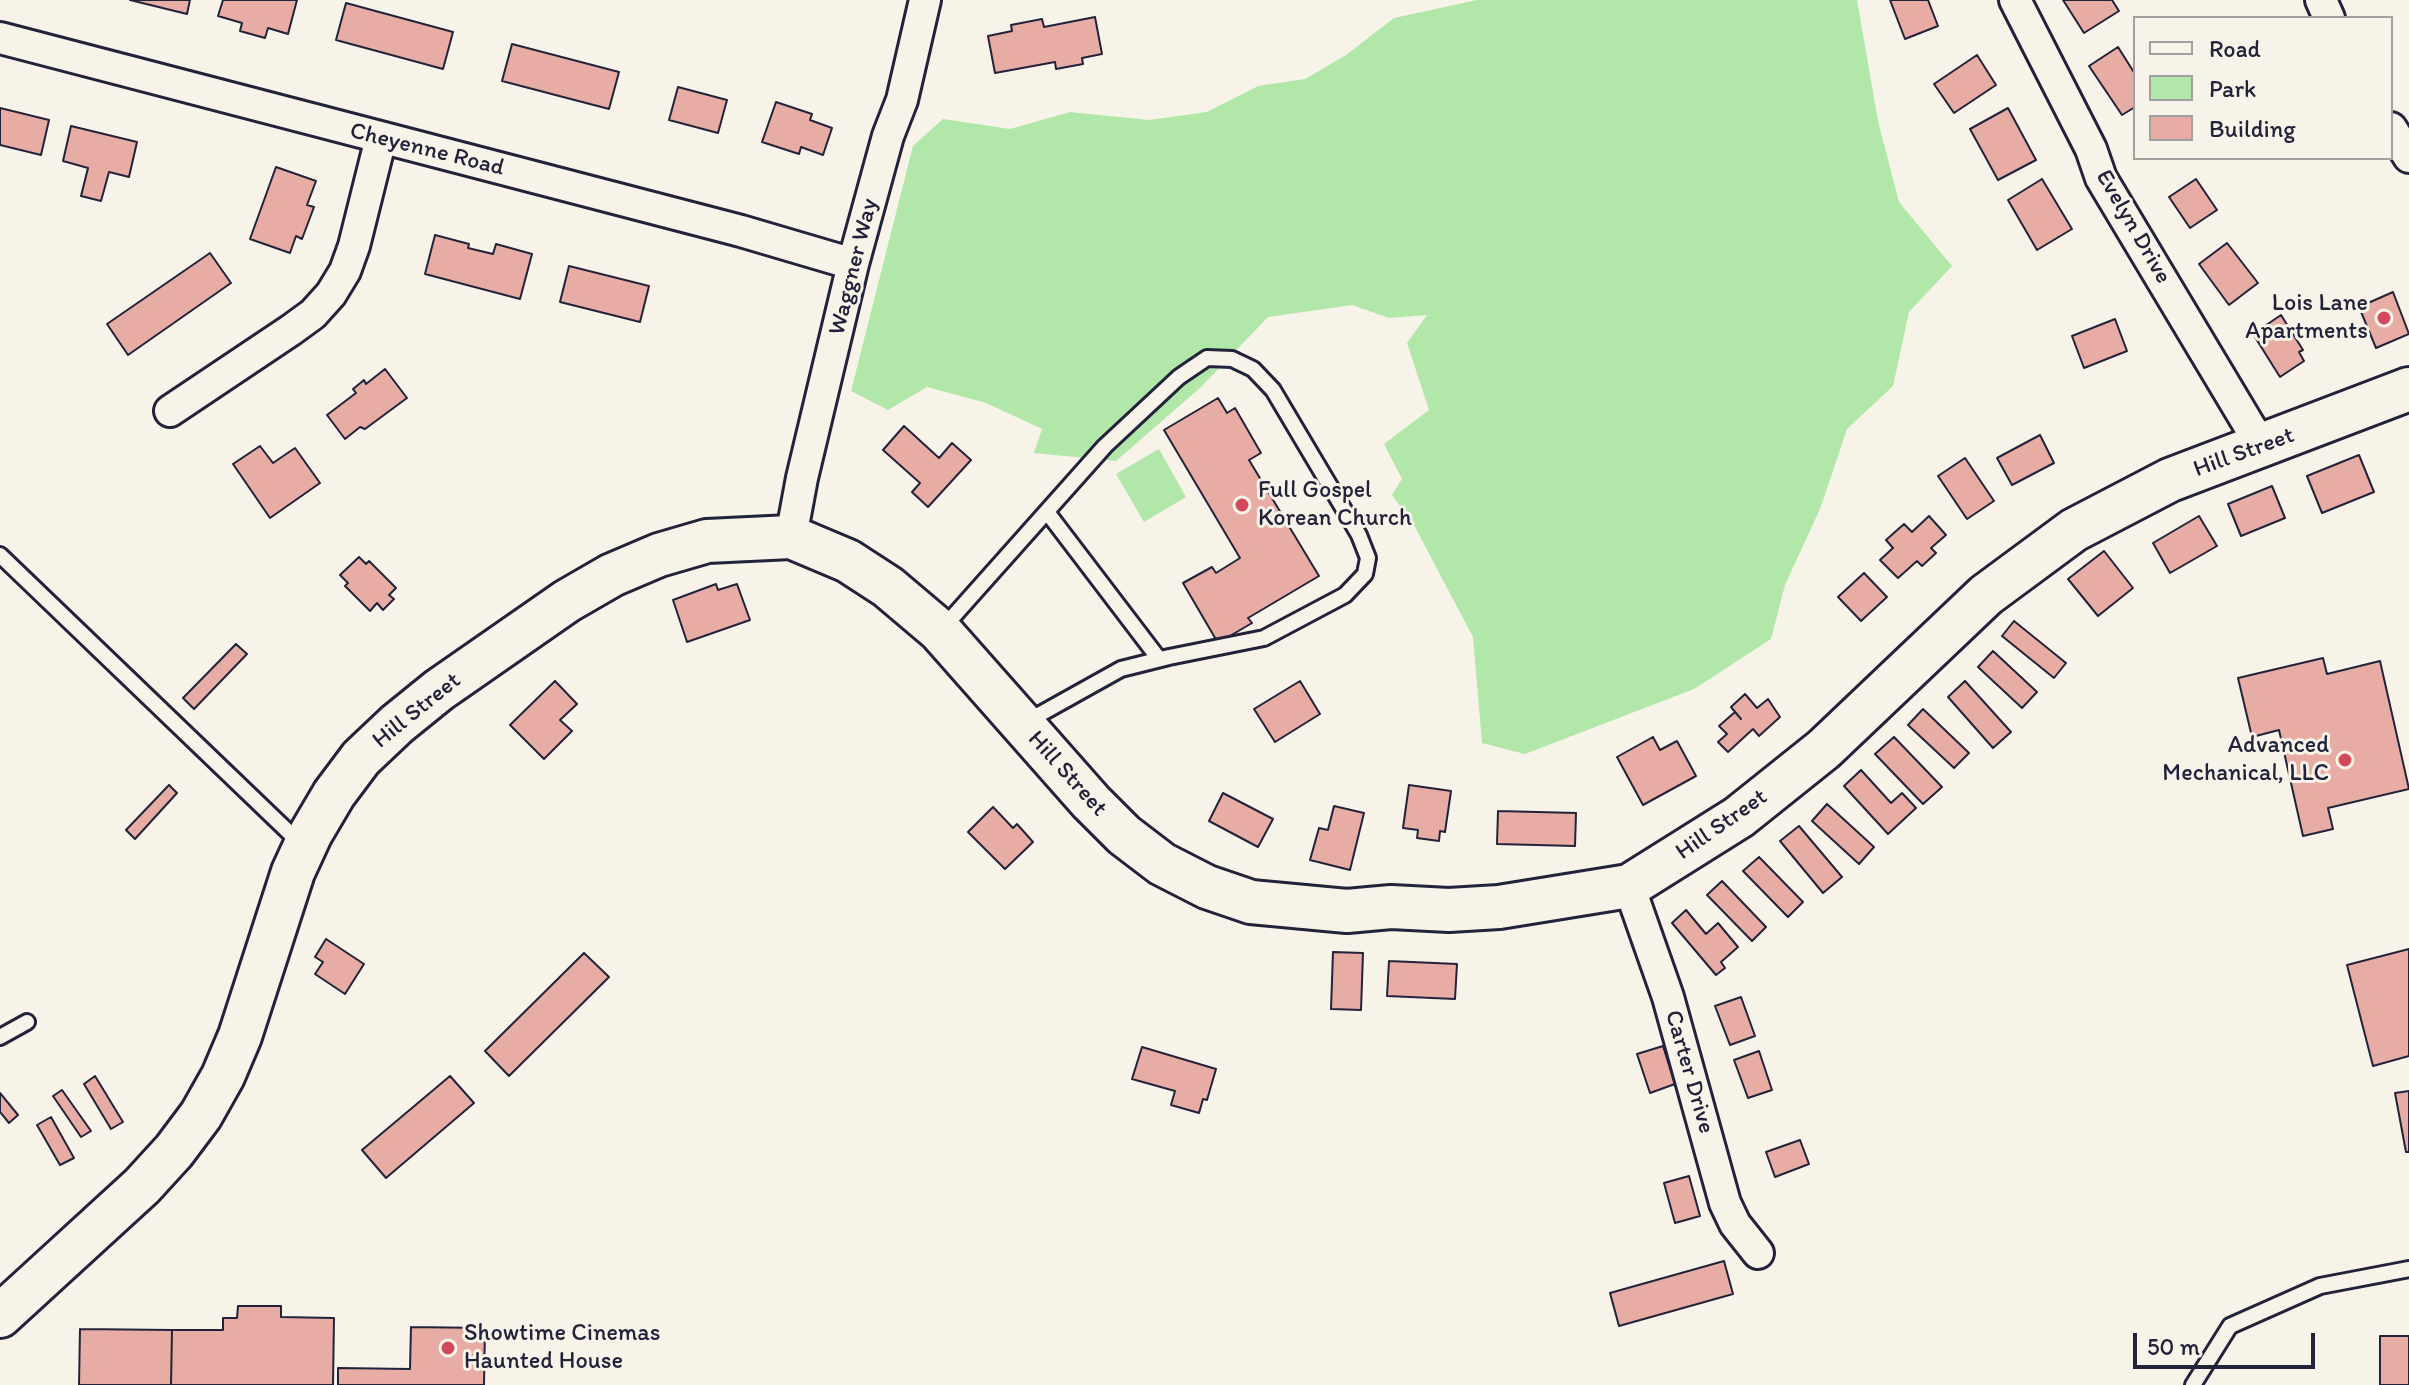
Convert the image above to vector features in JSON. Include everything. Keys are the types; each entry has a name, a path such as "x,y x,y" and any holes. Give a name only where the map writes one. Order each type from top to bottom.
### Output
{"street":[{"name":"Waggner Way","path":"791,537 853,264 888,136 902,100 925,0"},
{"name":"Evelyn Drive","path":"2015,0 2091,149 2101,178 2262,447"},
{"name":"Cheyenne Road","path":"0,38 741,231 853,264"},
{"path":"2393,131 2409,157"},
{"path":"170,411 291,330 313,314 331,294 345,271 354,246 381,138"},
{"name":"Hill Street","path":"0,1316 142,1186 201,1115 223,1076 240,1036 278,913 304,848 334,794 361,758 439,690 567,601 612,575 659,555 707,541 791,537 848,561 888,587 940,631 1124,835 1162,864 1207,887 1251,902 1347,911 1391,907 1449,910 1499,907 1629,886 1739,817 1824,749 1986,595 2074,530 2170,480 2262,447 2406,402"},
{"name":"Carter Drive","path":"1629,886 1668,997 1725,1203 1735,1224 1758,1253"}],"lane":[{"path":"940,631 1105,446 1179,377 1207,358 1232,359 1253,369 1273,390 1359,535 1368,558 1365,574 1345,595 1264,638 1121,669 1022,724"},
{"path":"1047,512 1159,659"},
{"path":"0,555 304,848"},
{"path":"0,1037 27,1022"},
{"path":"2193,1385 2230,1326 2320,1286 2409,1269"}],"green space":[{"path":"1477,0 1857,0 1878,121 1899,202 1952,266 1909,312 1893,386 1847,429 1820,509 1785,585 1771,639 1694,689 1525,754 1482,743 1473,637 1415,527 1392,495 1402,479 1384,444 1429,410 1407,343 1427,315 1389,318 1352,305 1268,317 1200,388 1116,461 1034,453 1042,429 986,403 927,387 888,410 851,391 913,146 943,119 1010,129 1070,112 1149,120 1207,112 1258,86 1305,79 1346,55 1394,18"},
{"path":"1159,449 1186,497 1144,522 1116,474"}],"building":[{"path":"130,0 190,0 187,14"},
{"path":"223,0 297,0 288,34 268,28 265,38 240,31 242,23 218,16"},
{"path":"1890,0 1928,0 1938,26 1905,39"},
{"path":"2063,0 2112,0 2119,11 2084,33"},
{"path":"346,3 453,32 443,69 336,40"},
{"path":"1095,17 1102,54 1082,58 1083,64 1056,69 1055,62 995,73 988,36 1012,31 1011,25 1042,19 1044,27"},
{"path":"512,44 619,72 609,109 502,81"},
{"path":"2118,47 2133,71 2133,108 2122,115 2089,66"},
{"path":"1977,55 1996,85 1954,113 1934,84"},
{"path":"678,87 727,100 718,133 669,120"},
{"path":"776,102 812,114 810,120 832,128 823,155 801,147 799,154 762,142"},
{"path":"0,108 49,120 41,155 0,145"},
{"path":"2008,108 2036,160 1998,180 1970,129"},
{"path":"71,126 137,142 129,177 109,172 101,201 81,196 88,168 63,161"},
{"path":"276,167 316,181 307,205 314,207 302,239 296,236 290,253 250,239"},
{"path":"2042,179 2072,229 2037,250 2008,200"},
{"path":"2196,179 2217,210 2190,228 2169,197"},
{"path":"435,235 493,254 496,244 532,254 520,299 425,274"},
{"path":"2227,243 2258,283 2229,305 2199,264"},
{"path":"210,253 231,283 128,355 107,324"},
{"path":"569,266 649,286 640,322 560,302"},
{"name":"Lois Lane Apartments","path":"2393,292 2409,334 2376,348 2359,307"},
{"path":"2281,315 2303,350 2299,352 2304,361 2280,377 2253,334"},
{"path":"2115,319 2127,351 2084,368 2072,336"},
{"path":"385,369 407,398 365,429 360,427 345,439 327,415 356,393 353,389 364,380 366,384"},
{"name":"Full Gospel Korean Church","path":"1218,398 1227,413 1235,408 1261,453 1249,460 1319,576 1248,618 1252,623 1218,643 1183,583 1212,567 1216,573 1240,558 1164,430"},
{"path":"904,426 939,458 952,443 971,460 928,507 912,492 920,483 883,450"},
{"path":"2040,435 2054,463 2012,485 1997,458"},
{"path":"260,446 273,463 295,448 320,483 270,518 233,464"},
{"path":"2359,455 2374,492 2322,513 2307,476"},
{"path":"1965,458 1994,501 1967,519 1938,476"},
{"path":"2272,486 2285,518 2241,536 2228,504"},
{"path":"1929,516 1946,535 1931,548 1936,553 1922,566 1917,561 1898,578 1880,560 1893,548 1886,540 1904,524 1912,532"},
{"path":"2199,516 2217,546 2170,573 2153,543"},
{"path":"2104,551 2133,588 2098,616 2068,579"},
{"path":"359,557 366,564 369,561 396,588 389,595 394,599 383,610 377,603 370,611 345,586 348,583 340,575"},
{"path":"1864,573 1887,597 1861,621 1838,597"},
{"path":"716,584 718,590 737,584 750,620 687,642 673,600"},
{"path":"2014,621 2066,663 2054,678 2002,636"},
{"path":"236,644 247,654 194,709 183,698"},
{"path":"1993,651 2037,692 2022,708 1978,667"},
{"name":"Advanced Mechanical, LLC","path":"2323,658 2327,674 2380,661 2409,789 2328,808 2333,829 2303,836 2279,730 2252,737 2238,678"},
{"path":"555,681 577,704 560,720 572,731 544,759 510,725"},
{"path":"1300,681 1320,714 1275,742 1254,709"},
{"path":"1965,681 2011,732 1993,748 1948,697"},
{"path":"1745,694 1757,708 1768,699 1780,717 1759,736 1753,729 1728,752 1718,742 1727,734 1719,726 1735,712 1741,719 1731,707"},
{"path":"1923,709 1969,753 1954,768 1908,725"},
{"path":"1653,737 1660,750 1677,741 1696,776 1643,805 1617,757"},
{"path":"1894,737 1942,787 1923,804 1875,754"},
{"path":"1861,770 1891,803 1902,793 1916,808 1888,834 1844,786"},
{"path":"169,785 177,793 135,839 126,830"},
{"path":"1409,785 1451,791 1445,832 1440,831 1439,841 1417,838 1418,830 1403,828"},
{"path":"1223,793 1273,819 1258,847 1209,821"},
{"path":"1827,804 1874,847 1859,864 1812,821"},
{"path":"1334,806 1364,813 1350,870 1310,860 1319,828 1328,830"},
{"path":"993,807 1013,828 1017,824 1033,842 1005,869 968,832"},
{"path":"1498,811 1576,813 1575,846 1497,844"},
{"path":"1799,826 1842,877 1823,893 1780,841"},
{"path":"1759,857 1803,902 1788,917 1743,871"},
{"path":"1722,881 1766,927 1752,941 1707,895"},
{"path":"1686,910 1706,934 1718,923 1738,947 1721,962 1725,968 1716,975 1672,923"},
{"path":"326,939 364,964 345,994 315,974 323,962 315,957"},
{"path":"2409,949 2409,1056 2373,1066 2347,965"},
{"path":"1333,952 1363,953 1361,1010 1331,1009"},
{"path":"584,953 609,977 509,1076 485,1051"},
{"path":"1389,961 1457,964 1455,999 1387,996"},
{"path":"1741,997 1755,1036 1730,1045 1715,1006"},
{"path":"1663,1046 1675,1084 1650,1093 1637,1054"},
{"path":"1142,1047 1216,1069 1207,1100 1203,1099 1199,1113 1171,1105 1175,1091 1132,1079"},
{"path":"1759,1051 1772,1090 1748,1098 1734,1060"},
{"path":"95,1076 123,1122 111,1129 84,1084"},
{"path":"450,1076 474,1103 386,1178 362,1150"},
{"path":"62,1090 91,1131 81,1137 53,1096"},
{"path":"2409,1091 2409,1152 2406,1152 2395,1093"},
{"path":"0,1093 18,1115 9,1123 0,1112"},
{"path":"51,1117 74,1158 60,1165 37,1125"},
{"path":"1800,1140 1809,1164 1775,1177 1766,1152"},
{"path":"1689,1176 1700,1216 1675,1223 1664,1183"},
{"path":"1724,1261 1733,1294 1619,1326 1610,1293"},
{"path":"238,1306 281,1306 281,1317 334,1318 333,1385 171,1385 172,1330 223,1330 223,1318 237,1318"},
{"name":"Showtime Cinemas Haunted House","path":"411,1327 485,1328 484,1385 338,1385 338,1368 410,1369"},
{"path":"80,1329 172,1330 171,1385 79,1385"},
{"path":"2380,1336 2409,1336 2409,1385 2380,1385"}],"place":[{"name":"Lois Lane Apartments","path":"2384,318"},
{"name":"Full Gospel Korean Church","path":"1242,505"},
{"name":"Advanced Mechanical, LLC","path":"2345,760"},
{"name":"Showtime Cinemas Haunted House","path":"448,1348"}]}
